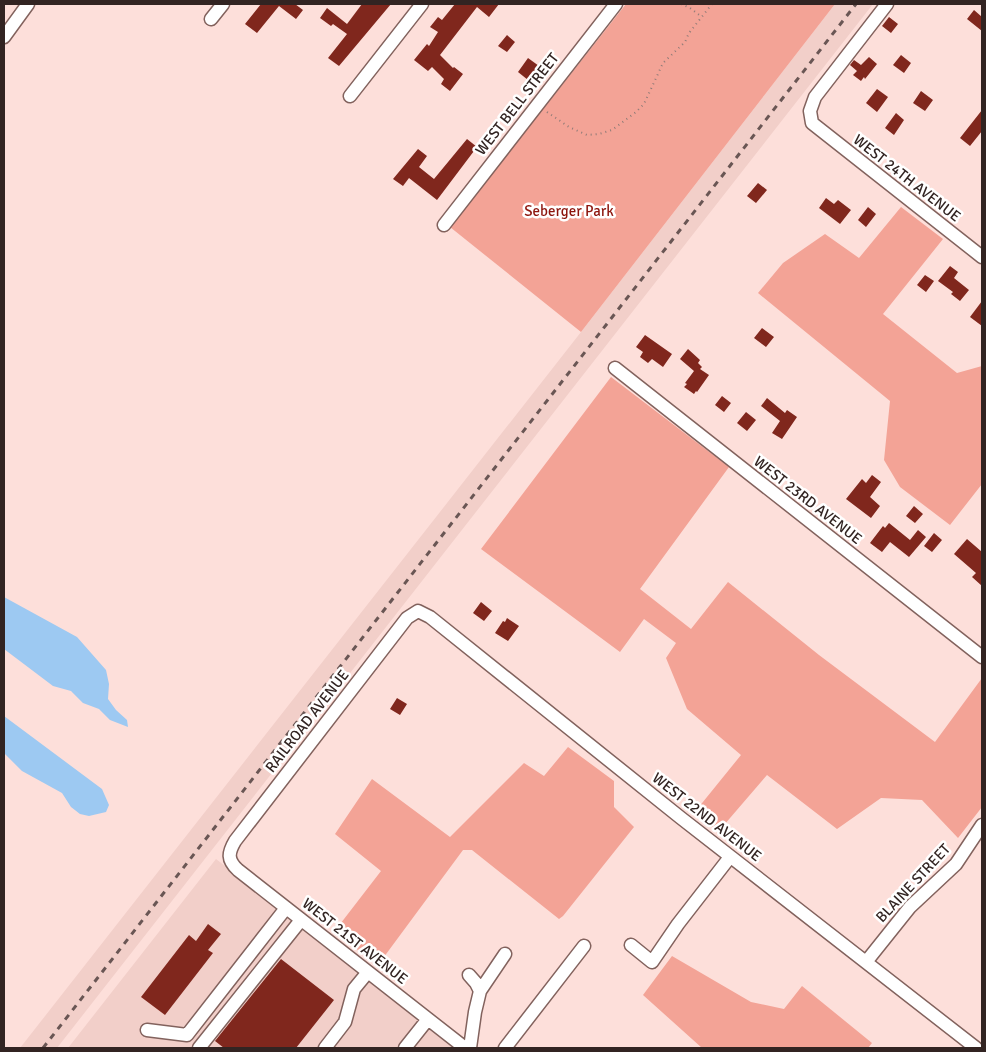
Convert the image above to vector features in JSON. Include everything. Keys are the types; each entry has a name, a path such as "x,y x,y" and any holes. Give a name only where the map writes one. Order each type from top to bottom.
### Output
{"street":[{"path":"4,37 28,4"},
{"path":"211,19 223,4"},
{"path":"350,96 422,4"},
{"name":"WEST BELL STREET","path":"444,225 616,4"},
{"name":"WEST 24TH AVENUE","path":"887,4 815,96 810,111 812,123 982,257"},
{"name":"WEST 23RD AVENUE","path":"615,368 982,657"},
{"name":"RAILROAD AVENUE","path":"228,857 235,841 407,618 418,611"},
{"name":"WEST 22ND AVENUE","path":"418,611 430,617 730,857 976,1048"},
{"name":"BLAINE STREET","path":"866,962 910,907 956,864 982,825"},
{"name":"WEST 21ST AVENUE","path":"228,857 235,867 465,1048"},
{"path":"631,945 652,962 678,924 730,857"},
{"path":"147,1030 187,1035 286,908"},
{"path":"202,1047 301,920"},
{"path":"505,1048 584,946"},
{"path":"470,1048 480,991 505,954"},
{"path":"325,1048 345,1022 354,989 368,972"},
{"path":"469,975 480,991"},
{"path":"405,1048 428,1019"}],"path":[{"path":"681,4 702,17"},
{"path":"538,104 566,125 582,134 592,135 612,130 644,104 663,63 685,42 712,4"}],"shaded area":[{"path":"835,4 873,4 57,1048 20,1048 581,332"},
{"path":"216,859 460,1048 68,1048"}],"green space":[{"name":"Seberger Park","path":"626,4 835,4 581,332 450,227"},
{"path":"901,207 943,239 883,314 957,373 982,366 982,484 950,525 900,487 884,460 890,401 758,293 783,263 825,234 859,258"},
{"path":"611,377 729,467 640,589 691,629 728,582 819,655 935,742 982,678 982,807 958,838 922,800 881,798 837,829 767,775 718,832 694,813 741,755 687,709 666,658 676,643 644,619 620,652 481,549"},
{"path":"568,747 614,781 614,807 634,827 563,916 559,919 472,850 463,850 378,965 334,932 381,871 335,834 372,779 450,837 524,763 544,776"},
{"path":"672,956 751,1002 784,1009 802,986 872,1043 868,1048 702,1048 643,995"}],"water":[{"path":"4,597 77,637 106,670 109,684 108,699 127,720 128,727 110,720 99,709 83,703 71,691 53,686 4,649"},
{"path":"4,716 102,789 109,805 106,812 89,816 80,814 71,807 62,793 22,771 4,753"}],"building":[{"path":"261,4 295,4 303,10 296,19 279,6 257,33 245,24"},
{"path":"362,4 391,4 339,66 328,58 347,34 320,18 327,8 347,24"},
{"path":"455,4 499,4 489,17 477,7 440,55 453,68 463,74 450,91 441,84 444,79 432,67 428,71 414,60 427,44 429,46 438,32 430,27 438,17 442,20"},
{"path":"974,10 982,17 982,31 967,19"},
{"path":"889,17 898,24 891,33 882,26"},
{"path":"507,35 515,42 507,52 498,46"},
{"path":"901,55 911,63 904,73 893,65"},
{"path":"869,57 877,64 865,79 864,77 861,81 853,75 857,71 850,65 854,60 861,65"},
{"path":"528,58 539,66 528,80 518,72"},
{"path":"877,89 888,97 877,112 866,103"},
{"path":"921,91 933,100 925,111 913,103"},
{"path":"982,110 982,131 970,146 960,138"},
{"path":"896,113 904,120 894,135 885,128"},
{"path":"467,139 477,147 437,200 409,178 403,186 393,179 418,149 427,156 419,167 434,179"},
{"path":"758,183 767,190 756,203 747,196"},
{"path":"826,198 834,204 838,200 851,210 840,224 819,208"},
{"path":"868,207 876,214 866,227 858,220"},
{"path":"950,266 958,272 954,278 969,290 960,301 951,294 953,292 938,281"},
{"path":"925,275 934,281 926,292 917,285"},
{"path":"982,301 982,326 970,317"},
{"path":"762,328 774,337 766,347 754,338"},
{"path":"645,335 672,354 663,367 652,359 648,363 640,357 643,352 636,347"},
{"path":"688,349 700,360 698,363 702,367 700,369 709,375 694,394 684,387 694,371 680,359"},
{"path":"722,396 731,403 724,412 715,405"},
{"path":"767,398 785,413 787,410 797,417 782,439 772,433 780,421 761,406"},
{"path":"746,412 756,420 747,431 737,423"},
{"path":"872,475 881,482 870,497 880,506 871,518 846,499 862,479 866,483"},
{"path":"914,506 923,514 915,523 906,516"},
{"path":"889,523 910,540 918,530 926,537 909,557 890,542 882,552 870,543 883,526 885,528"},
{"path":"934,533 942,540 932,552 924,546"},
{"path":"967,539 982,552 982,586 972,577 976,573 954,554"},
{"path":"481,602 492,611 484,621 473,613"},
{"path":"507,618 519,626 508,641 495,633"},
{"path":"397,698 407,704 400,715 390,709"},
{"path":"208,924 221,934 208,950 213,953 165,1015 141,997 189,935 196,941"},
{"path":"281,959 334,1000 296,1048 224,1048 215,1041"}],"railway":[{"path":"43,1048 856,4"}]}
